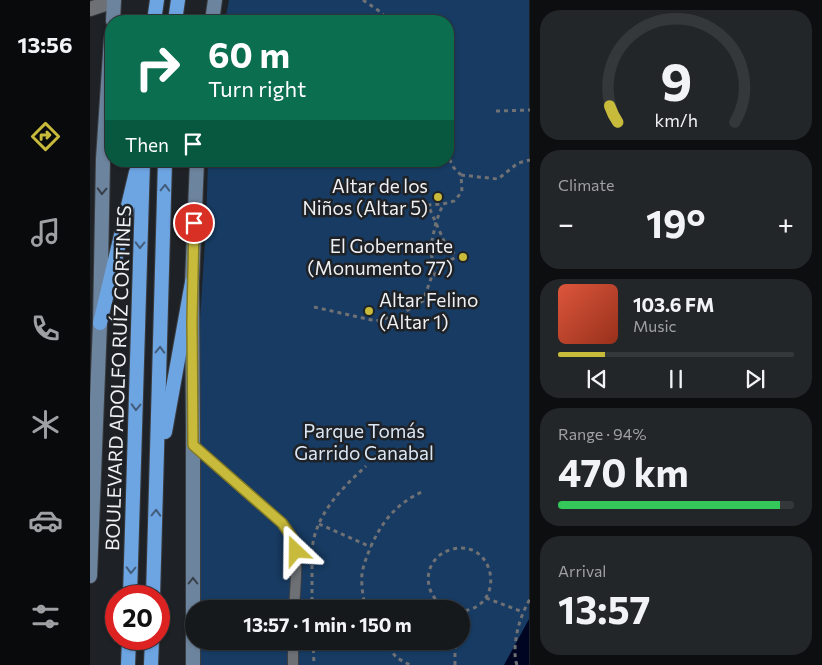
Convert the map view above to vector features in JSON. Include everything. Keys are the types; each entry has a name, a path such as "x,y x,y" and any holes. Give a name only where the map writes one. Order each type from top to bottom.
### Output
{"highway":[{"path":"155,15 157,0"},
{"path":"177,15 178,0"},
{"path":"100,323 138,167"},
{"name":"BOULEVARD ADOLFO RUÍZ CORTINES","path":"130,585 143,167"},
{"path":"153,585 165,167"},
{"path":"156,477 192,282"},
{"path":"128,665 129,650"},
{"path":"151,665 152,650"}],"main road":[{"path":"113,15 114,0"},
{"path":"213,15 215,0"},
{"path":"90,576 100,323 95,260 105,129"},
{"path":"193,665 192,282 197,167"}],"street":[{"path":"90,9 114,0"}],"lane":[{"path":"193,445 270,511 288,530 296,551 294,600"},
{"path":"293,650 293,665"}],"path":[{"path":"363,0 383,15"},
{"path":"496,110 530,110"},
{"path":"454,167 461,175 498,179 518,163 530,160"},
{"path":"432,278 445,262 460,256 448,250 428,205 454,201 462,192 461,175"},
{"path":"314,307 376,321 401,314 423,301 432,278 431,245 436,222 443,204"},
{"path":"312,600 312,542 319,524 331,502 366,466"},
{"path":"364,600 362,575 364,565 379,529 395,510 422,492"},
{"path":"319,524 371,547"},
{"path":"436,600 429,588 429,570 439,555 450,550 462,548 474,551 483,558 490,569 491,580 486,598 475,607 470,608"},
{"path":"486,598 523,612"},
{"path":"517,665 515,661 516,635 523,612 530,599"},
{"path":"313,650 314,665"},
{"path":"391,650 398,658 410,665"},
{"path":"455,650 455,665"}],"green space":[{"name":"Parque Tomás Garrido Canabal","path":"229,0 529,0 529,665 200,665 200,650 470,650 470,600 199,600 193,429 206,226 208,167 454,167 454,15 226,15"}],"shaded area":[{"path":"529,619 529,665 504,665"}],"place":[{"name":"Altar de los Niños (Altar 5)","path":"438,197"},
{"name":"El Gobernante (Monumento 77)","path":"463,257"},
{"name":"Altar Felino (Altar 1)","path":"369,311"}],"route":[{"path":"194,223 192,282 193,445 282,523 293,539 296,551"}]}
